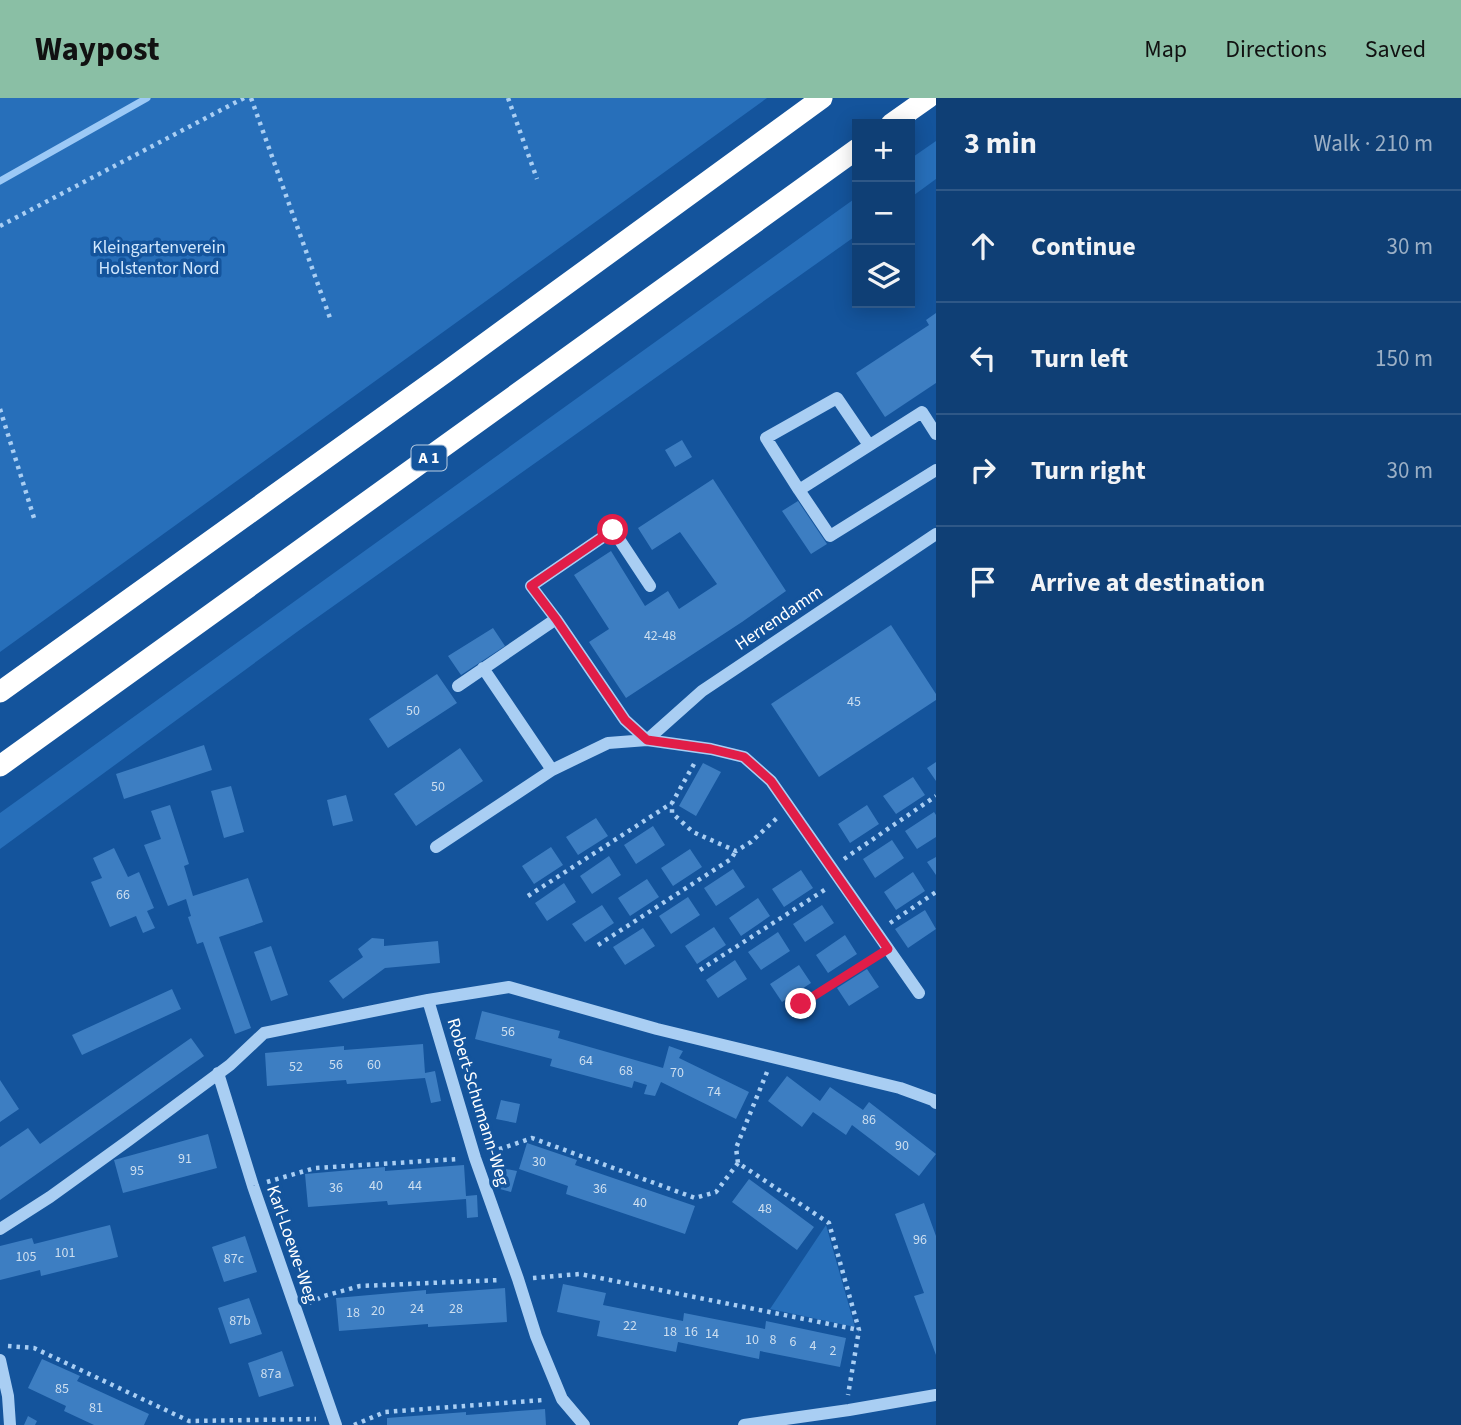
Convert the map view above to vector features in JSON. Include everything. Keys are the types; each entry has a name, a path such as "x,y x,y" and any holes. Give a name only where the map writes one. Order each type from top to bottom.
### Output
{"highway":[{"path":"0,692 822,98"},
{"path":"898,119 928,98"},
{"name":"A 1","path":"0,766 852,153"}],"street":[{"path":"869,445 837,398 766,438 830,536 936,470"},
{"path":"799,490 922,412 936,433"},
{"path":"647,740 625,720 531,586 613,530 650,586"},
{"name":"Herrendamm","path":"647,740 702,691 936,534"},
{"path":"458,685 556,619"},
{"path":"483,668 552,770"},
{"path":"436,847 552,770 608,743 647,740 744,757 771,781 919,993"},
{"name":"Robert-Schumann-Weg","path":"584,1425 562,1399 536,1336 475,1158 428,1000 509,987 657,1029 900,1088 936,1103"},
{"path":"0,1229 130,1140 230,1065 264,1033 428,1000"},
{"name":"Karl-Loewe-Weg","path":"218,1073 253,1186 335,1422"},
{"path":"0,1360 8,1396 10,1425"},
{"path":"744,1425 936,1395"}],"path":[{"path":"0,226 244,98"},
{"path":"251,98 330,318"},
{"path":"508,98 537,179"},
{"path":"0,409 34,518"},
{"path":"528,896 672,803 704,748"},
{"path":"831,868 936,796"},
{"path":"672,803 672,813 693,832 736,851"},
{"path":"598,945 731,859 736,851 751,842 781,814 786,803"},
{"path":"700,970 840,880"},
{"path":"876,932 936,892"},
{"path":"801,1004 888,949"},
{"path":"253,1186 315,1168 475,1158 532,1138 695,1198 716,1192 738,1163 736,1148 773,1058"},
{"path":"738,1163 829,1223 859,1330 848,1389 849,1410"},
{"path":"295,1309 324,1296 360,1286 580,1274 859,1330"},
{"path":"0,1345 34,1348 188,1420 335,1422"},
{"path":"354,1425 385,1412 562,1399"}],"green space":[{"name":"Kleingartenverein Holstentor Nord","path":"0,98 767,98 0,652"},
{"path":"936,141 936,179 915,194 915,182 915,156"},
{"path":"852,201 852,239 301,629 0,849 0,813"},
{"path":"826,1225 855,1327 770,1309"}],"building":[{"path":"936,313 936,383 885,417 856,373 929,325 926,320"},
{"path":"682,440 692,457 675,467 665,450"},
{"path":"713,479 786,591 626,698 589,642 609,629 574,575 611,551 645,606 668,591 679,609 717,584 680,532 652,550 638,528"},
{"path":"798,501 827,544 811,554 782,511"},
{"path":"891,625 936,694 936,700 819,777 771,704"},
{"path":"493,628 505,646 461,675 448,656"},
{"path":"437,674 457,703 388,748 369,719"},
{"path":"204,745 212,770 124,799 116,774"},
{"path":"460,748 483,781 416,826 394,794"},
{"path":"936,762 936,781 927,768"},
{"path":"703,763 721,772 696,816 679,806"},
{"path":"913,777 925,795 896,814 883,796"},
{"path":"231,786 244,832 224,838 211,791"},
{"path":"346,795 353,821 333,826 327,800"},
{"path":"170,805 189,864 184,866 193,896 248,878 263,922 219,937 251,1028 235,1034 203,942 197,944 188,917 191,916 186,899 168,906 144,845 161,839 151,811"},
{"path":"867,805 879,824 850,843 838,824"},
{"path":"934,812 936,837 917,849 905,831"},
{"path":"596,818 608,836 578,855 566,837"},
{"path":"653,826 665,845 636,864 624,845"},
{"path":"892,840 904,858 875,878 863,859"},
{"path":"551,847 563,865 534,884 522,866"},
{"path":"114,848 128,877 139,872 154,908 147,911 155,928 143,933 136,916 110,927 91,882 102,878 93,858"},
{"path":"690,849 702,867 673,886 661,868"},
{"path":"609,856 621,875 592,894 580,876"},
{"path":"936,857 936,875 927,862"},
{"path":"733,869 745,887 716,906 704,888"},
{"path":"801,870 813,888 784,907 772,889"},
{"path":"913,872 925,891 896,910 884,892"},
{"path":"647,879 659,897 630,916 618,898"},
{"path":"564,883 576,902 547,921 535,903"},
{"path":"688,897 700,915 671,934 659,916"},
{"path":"758,898 770,916 741,936 729,918"},
{"path":"602,905 614,923 585,942 572,924"},
{"path":"822,905 834,923 805,942 793,924"},
{"path":"925,910 936,929 908,948 895,929"},
{"path":"714,927 726,945 697,964 685,946"},
{"path":"643,928 655,946 625,965 613,947"},
{"path":"778,932 790,951 761,970 748,952"},
{"path":"845,935 857,954 828,973 816,955"},
{"path":"372,938 384,939 384,946 438,941 440,963 385,968 343,999 329,981 363,957 358,949"},
{"path":"271,946 288,995 271,1001 254,952"},
{"path":"735,960 747,979 718,998 706,980"},
{"path":"799,965 811,983 782,1002 770,984"},
{"path":"867,969 879,987 849,1006 837,988"},
{"path":"172,989 181,1009 82,1055 72,1035"},
{"path":"482,1011 560,1031 558,1038 663,1068 669,1046 683,1051 679,1058 749,1092 736,1119 661,1082 655,1096 644,1094 647,1085 634,1081 632,1088 550,1066 552,1059 475,1039"},
{"path":"191,1038 204,1056 0,1200 0,1147 28,1128 40,1144"},
{"path":"423,1044 425,1073 435,1071 441,1101 431,1103 425,1078 267,1086 265,1053 344,1046 344,1050"},
{"path":"787,1076 820,1101 830,1087 863,1110 869,1102 936,1154 919,1176 852,1125 846,1135 813,1112 802,1127 768,1101"},
{"path":"0,1080 19,1109 0,1122"},
{"path":"501,1100 520,1104 516,1123 496,1119"},
{"path":"208,1134 217,1168 123,1193 114,1160"},
{"path":"527,1143 577,1160 575,1165 695,1206 685,1234 566,1194 568,1186 519,1169"},
{"path":"464,1165 466,1196 477,1195 478,1217 467,1218 466,1199 308,1207 305,1174 385,1167 385,1171"},
{"path":"506,1169 517,1171 511,1192 500,1189"},
{"path":"749,1179 814,1227 797,1250 732,1202"},
{"path":"924,1203 936,1236 936,1355 914,1296 924,1293 895,1214"},
{"path":"110,1225 118,1257 41,1276 40,1270 0,1280 0,1246 32,1238 34,1244"},
{"path":"245,1236 257,1272 224,1282 212,1247"},
{"path":"563,1284 606,1293 603,1305 683,1321 684,1313 765,1329 766,1321 846,1338 840,1367 760,1351 759,1359 678,1342 676,1352 597,1336 600,1321 557,1312"},
{"path":"505,1288 507,1322 428,1327 428,1324 339,1331 336,1298 426,1290 426,1294"},
{"path":"249,1298 262,1334 230,1344 218,1308"},
{"path":"282,1351 294,1386 259,1397 248,1363"},
{"path":"42,1359 80,1376 77,1381 149,1414 144,1425 94,1425 64,1411 66,1406 28,1388"},
{"path":"545,1409 546,1425 387,1425 387,1418"},
{"path":"28,1416 37,1421 35,1425 24,1425"}],"waterway":[{"path":"0,181 147,98"}],"route":[{"path":"613,530 531,586 625,720 647,740 711,749 744,757 771,781 888,949 801,1004"}]}
